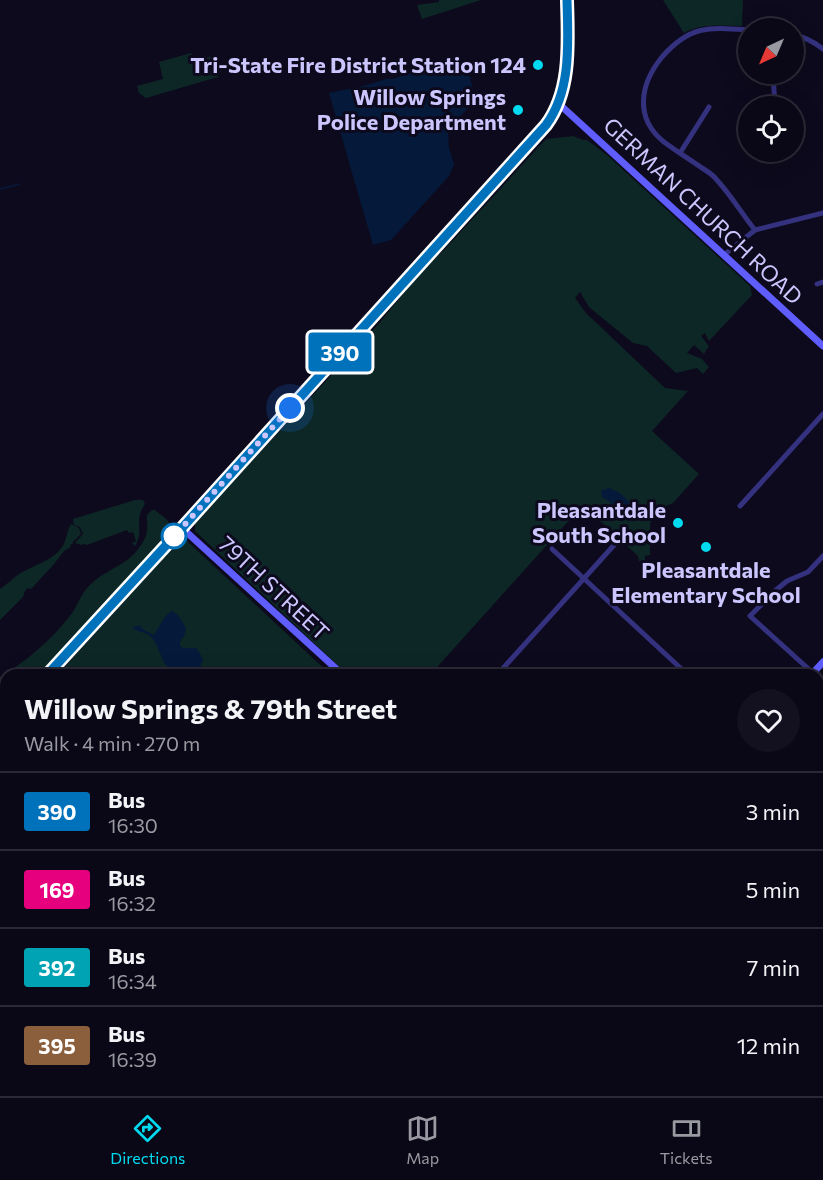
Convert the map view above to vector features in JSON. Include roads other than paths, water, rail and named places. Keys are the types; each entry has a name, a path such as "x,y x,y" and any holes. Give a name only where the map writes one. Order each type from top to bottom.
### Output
{"main road":[{"path":"53,669 550,120 558,103 566,74 567,0"},
{"name":"GERMAN CHURCH ROAD","path":"558,103 823,346"},
{"name":"79TH STREET","path":"182,528 336,669"}],"street":[{"path":"738,30 695,31 674,44 651,72 643,99 645,115 658,136 716,178 755,230"},
{"path":"804,38 823,50"},
{"path":"680,153 709,107"},
{"path":"724,255 755,230 822,215"},
{"path":"740,506 823,414"},
{"path":"502,669 615,544"},
{"path":"552,549 682,669"},
{"path":"807,669 750,616 776,590 787,581 808,572 823,556"}],"water":[{"path":"450,64 470,77 474,96 473,103 448,129 449,148 454,164 449,176 391,240 373,245 329,93"},
{"path":"609,488 620,493 629,502 620,514 610,502 602,497 601,491"},
{"path":"171,611 182,621 186,629 180,645 183,648 196,648 203,659 200,668 170,669 150,636 133,629 139,625 154,635"}],"waterway":[{"path":"0,189 20,184"}],"place":[{"name":"Tri-State Fire District Station 124","path":"538,65"},
{"name":"Willow Springs Police Department","path":"518,110"},
{"name":"Pleasantdale South School","path":"678,523"},
{"name":"Pleasantdale Elementary School","path":"706,547"}]}
